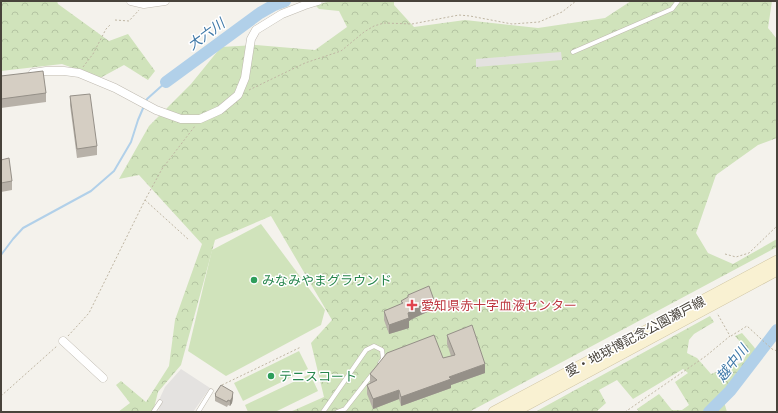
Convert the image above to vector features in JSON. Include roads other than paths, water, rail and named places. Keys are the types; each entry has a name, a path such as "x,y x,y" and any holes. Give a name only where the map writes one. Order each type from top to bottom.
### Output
{"main road":[{"name":"愛・地球博記念公園瀬戸線","path":"494,412 777,260"},
{"name":"愛・地球博記念公園瀬戸線","path":"513,412 777,270"}],"street":[{"path":"131,1 144,4 165,1"},
{"path":"23,74 46,71 79,73 115,88 156,110 181,119 200,119 220,110 238,95 245,78 251,39 256,30 282,14 318,1"},
{"path":"63,341 103,378"}],"lane":[{"path":"573,52 672,9 678,1"},
{"path":"323,412 366,350 374,346 382,350 383,359 345,408 337,412"},
{"path":"198,412 211,391"},
{"path":"154,412 160,402"}],"waterway":[{"name":"大六川","path":"166,82 260,13 285,1"},
{"path":"146,102 147,99 166,82"},
{"path":"1,255 23,228 91,191 114,171 131,142 144,106"},
{"name":"越中川","path":"709,412 730,391 777,330"}],"place":[{"name":"みなみやまグラウンド","path":"254,280"},
{"name":"愛知県赤十字血液センター","path":"412,305"},
{"name":"テニスコート","path":"271,376"}]}
